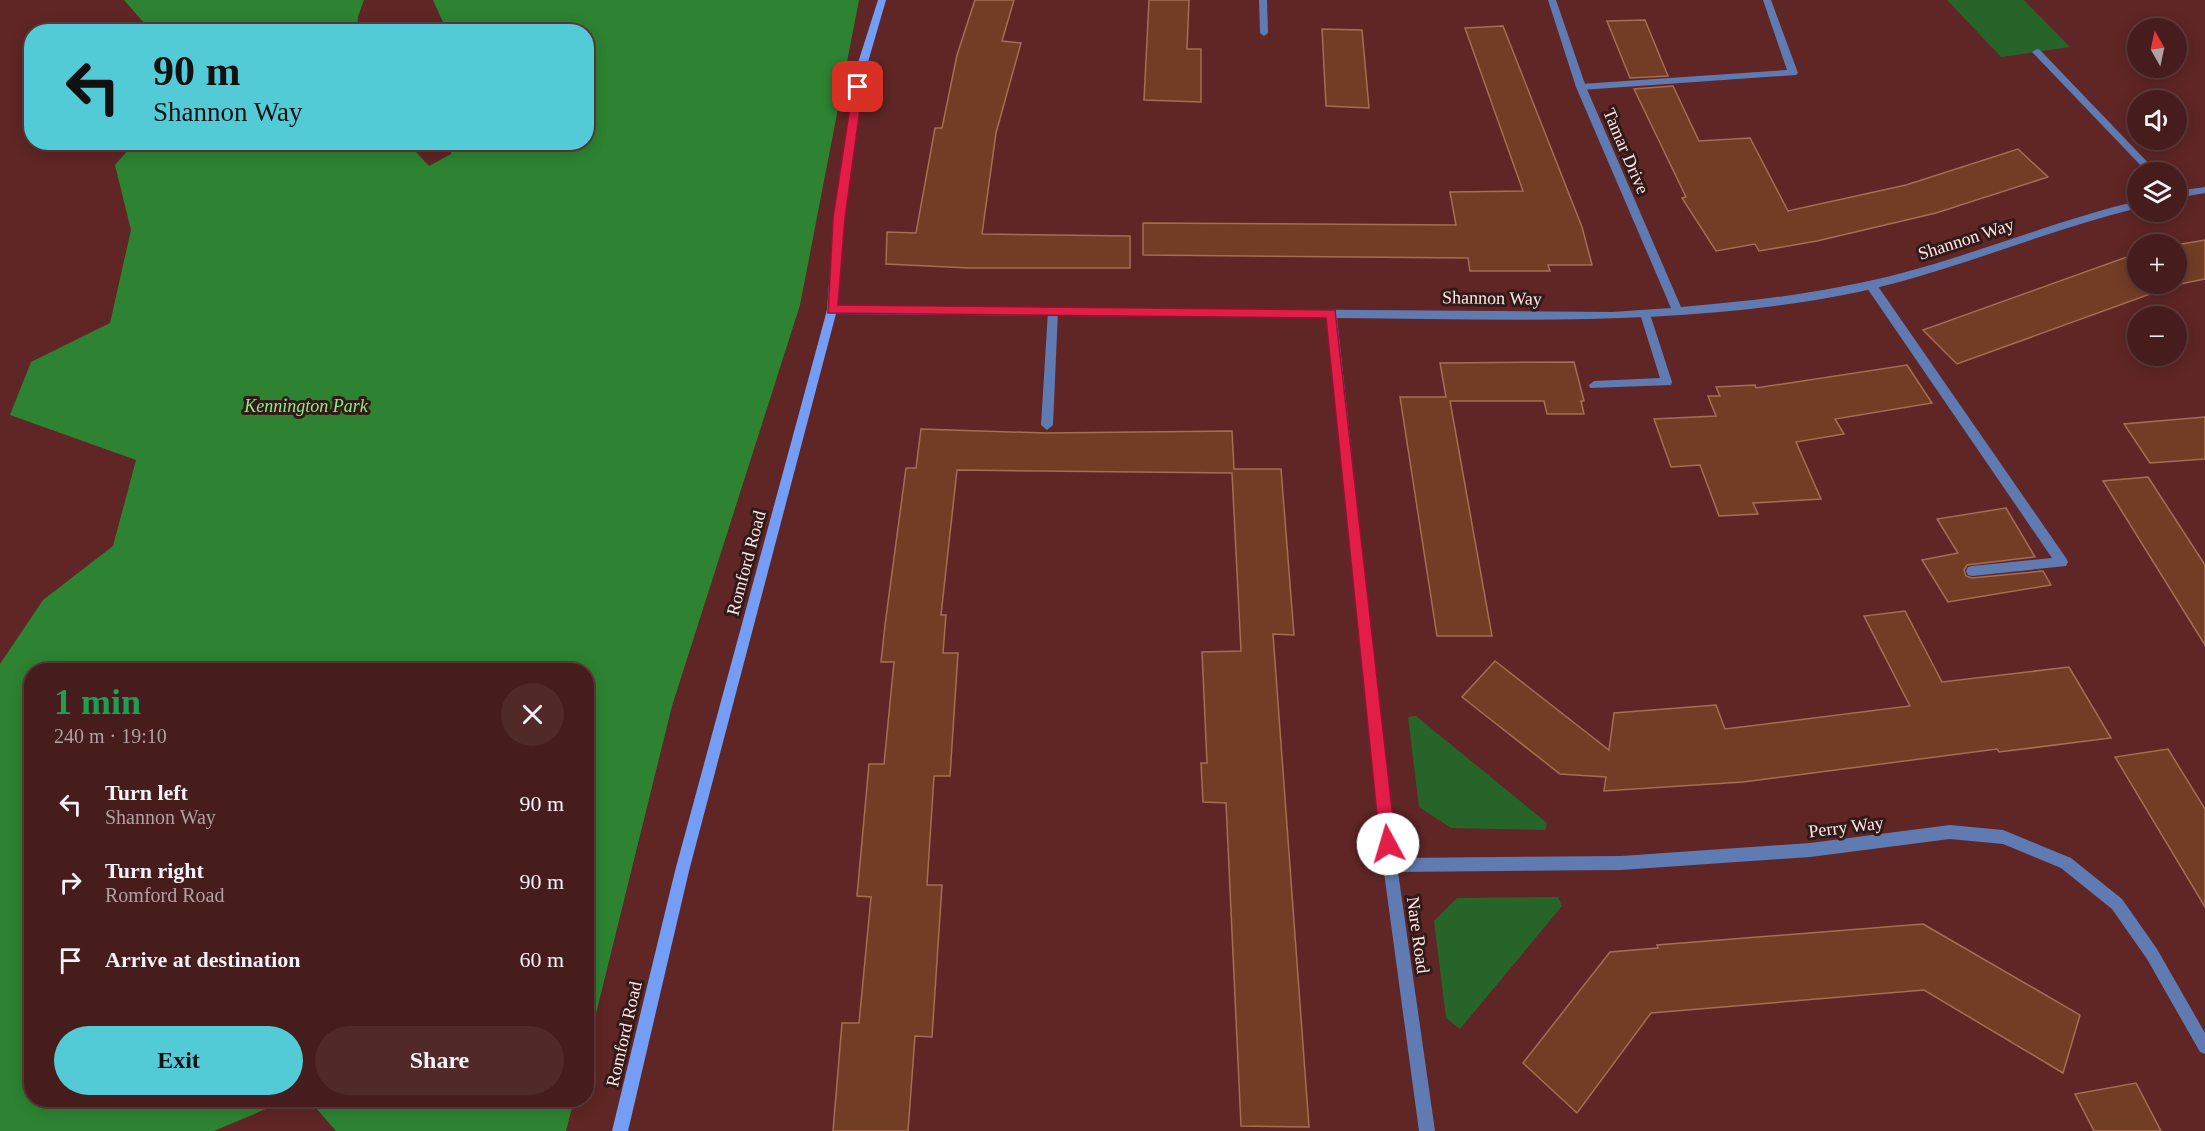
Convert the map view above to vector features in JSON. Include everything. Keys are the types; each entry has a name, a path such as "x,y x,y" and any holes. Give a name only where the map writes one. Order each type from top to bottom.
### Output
{"street":[{"name":"Romford Road","path":"620,1131 682,871 832,310 839,218 861,69 882,0"},
{"path":"1263,0 1264,33"},
{"name":"Tamar Drive","path":"1552,0 1581,87 1678,312"},
{"path":"1581,87 1793,73 1767,0"},
{"path":"2037,52 2142,162"},
{"path":"2187,193 2205,190"},
{"name":"Shannon Way","path":"832,310 1645,314 1678,312 1793,299 1870,285 1958,261 2049,228 2127,207"},
{"path":"1870,285 2062,562 1972,571"},
{"path":"1047,425 1053,311"},
{"name":"Nare Road","path":"1331,313 1390,866 1427,1131"},
{"path":"1594,385 1667,382 1645,314"},
{"name":"Perry Way","path":"1390,866 1621,863 1810,850 1950,832 2003,837 2066,863 2117,904 2152,954 2205,1047"}],"green space":[{"path":"124,0 364,0 358,24 145,24"},
{"name":"Kennington Park","path":"433,0 859,0 800,305 672,706 594,1022 594,663 24,663 24,1107 271,1107 214,1131 0,1131 0,664 43,600 113,546 136,460 10,415 31,362 110,323 131,230 115,165 128,150 414,150 429,166 451,154 451,150 594,150 594,24 444,24"},
{"path":"1947,0 2024,0 2070,47 2001,57"},
{"path":"1416,716 1547,823 1545,830 1451,828 1419,807 1408,717"},
{"path":"1558,897 1562,906 1460,1029 1446,1018 1434,921 1457,898"},
{"path":"315,1107 572,1107 566,1131 336,1131"}],"building":[{"path":"975,0 1014,0 1002,41 1021,43 996,133 982,234 1130,236 1130,268 969,268 886,264 887,232 916,233 935,128 942,128 957,55"},
{"path":"1149,0 1189,0 1187,49 1201,49 1201,102 1144,100"},
{"path":"1645,20 1668,76 1630,78 1607,21"},
{"path":"1503,26 1582,227 1592,265 1548,265 1550,271 1470,271 1468,258 1143,255 1143,223 1456,225 1450,192 1523,191 1465,28"},
{"path":"1322,29 1362,30 1369,108 1326,106"},
{"path":"1673,86 1699,141 1750,138 1788,211 1906,185 2018,149 2048,177 1936,213 1817,241 1759,251 1755,244 1716,251 1682,198 1686,197 1634,89"},
{"path":"2205,240 2205,279 2187,283 2187,243"},
{"path":"2127,257 2127,294 2150,294 1957,364 1923,330"},
{"path":"1574,362 1584,401 1581,401 1584,414 1547,414 1544,401 1450,401 1492,636 1437,636 1400,397 1446,397 1440,363"},
{"path":"1907,365 1932,403 1835,419 1844,434 1796,442 1821,499 1753,503 1758,514 1719,516 1700,465 1671,467 1654,419 1716,416 1708,396 1720,396 1716,387 1755,385 1756,388"},
{"path":"2205,417 2205,459 2150,463 2124,424"},
{"path":"921,429 1045,433 1232,431 1234,469 1281,469 1294,635 1273,634 1309,1127 1241,1126 1226,803 1203,802 1201,763 1207,763 1202,652 1241,651 1232,473 957,470 941,615 946,615 943,653 958,653 950,776 934,776 927,885 942,885 932,1037 915,1036 908,1131 833,1131 842,1023 859,1023 871,897 857,896 869,764 884,764 894,662 881,662 885,625 906,468 916,468"},
{"path":"2148,477 2205,565 2205,645 2103,481"},
{"path":"2006,508 2035,557 1967,565 1964,570 1966,576 1972,578 2043,571 2051,585 1948,602 1922,560 1958,553 1937,519"},
{"path":"1905,611 1942,682 2069,667 2111,738 1999,752 1997,749 1743,782 1604,791 1606,777 1560,774 1462,697 1495,661 1609,750 1614,713 1716,705 1725,729 1910,706 1864,616"},
{"path":"2168,749 2205,809 2205,907 2115,757"},
{"path":"1923,924 2080,1015 2063,1073 1924,990 1651,1013 1577,1113 1523,1063 1610,952 1658,948 1657,945"},
{"path":"2136,1083 2161,1131 2094,1131 2075,1094"}],"route":[{"path":"858,87 839,218 832,310 1331,313 1388,844"}]}
